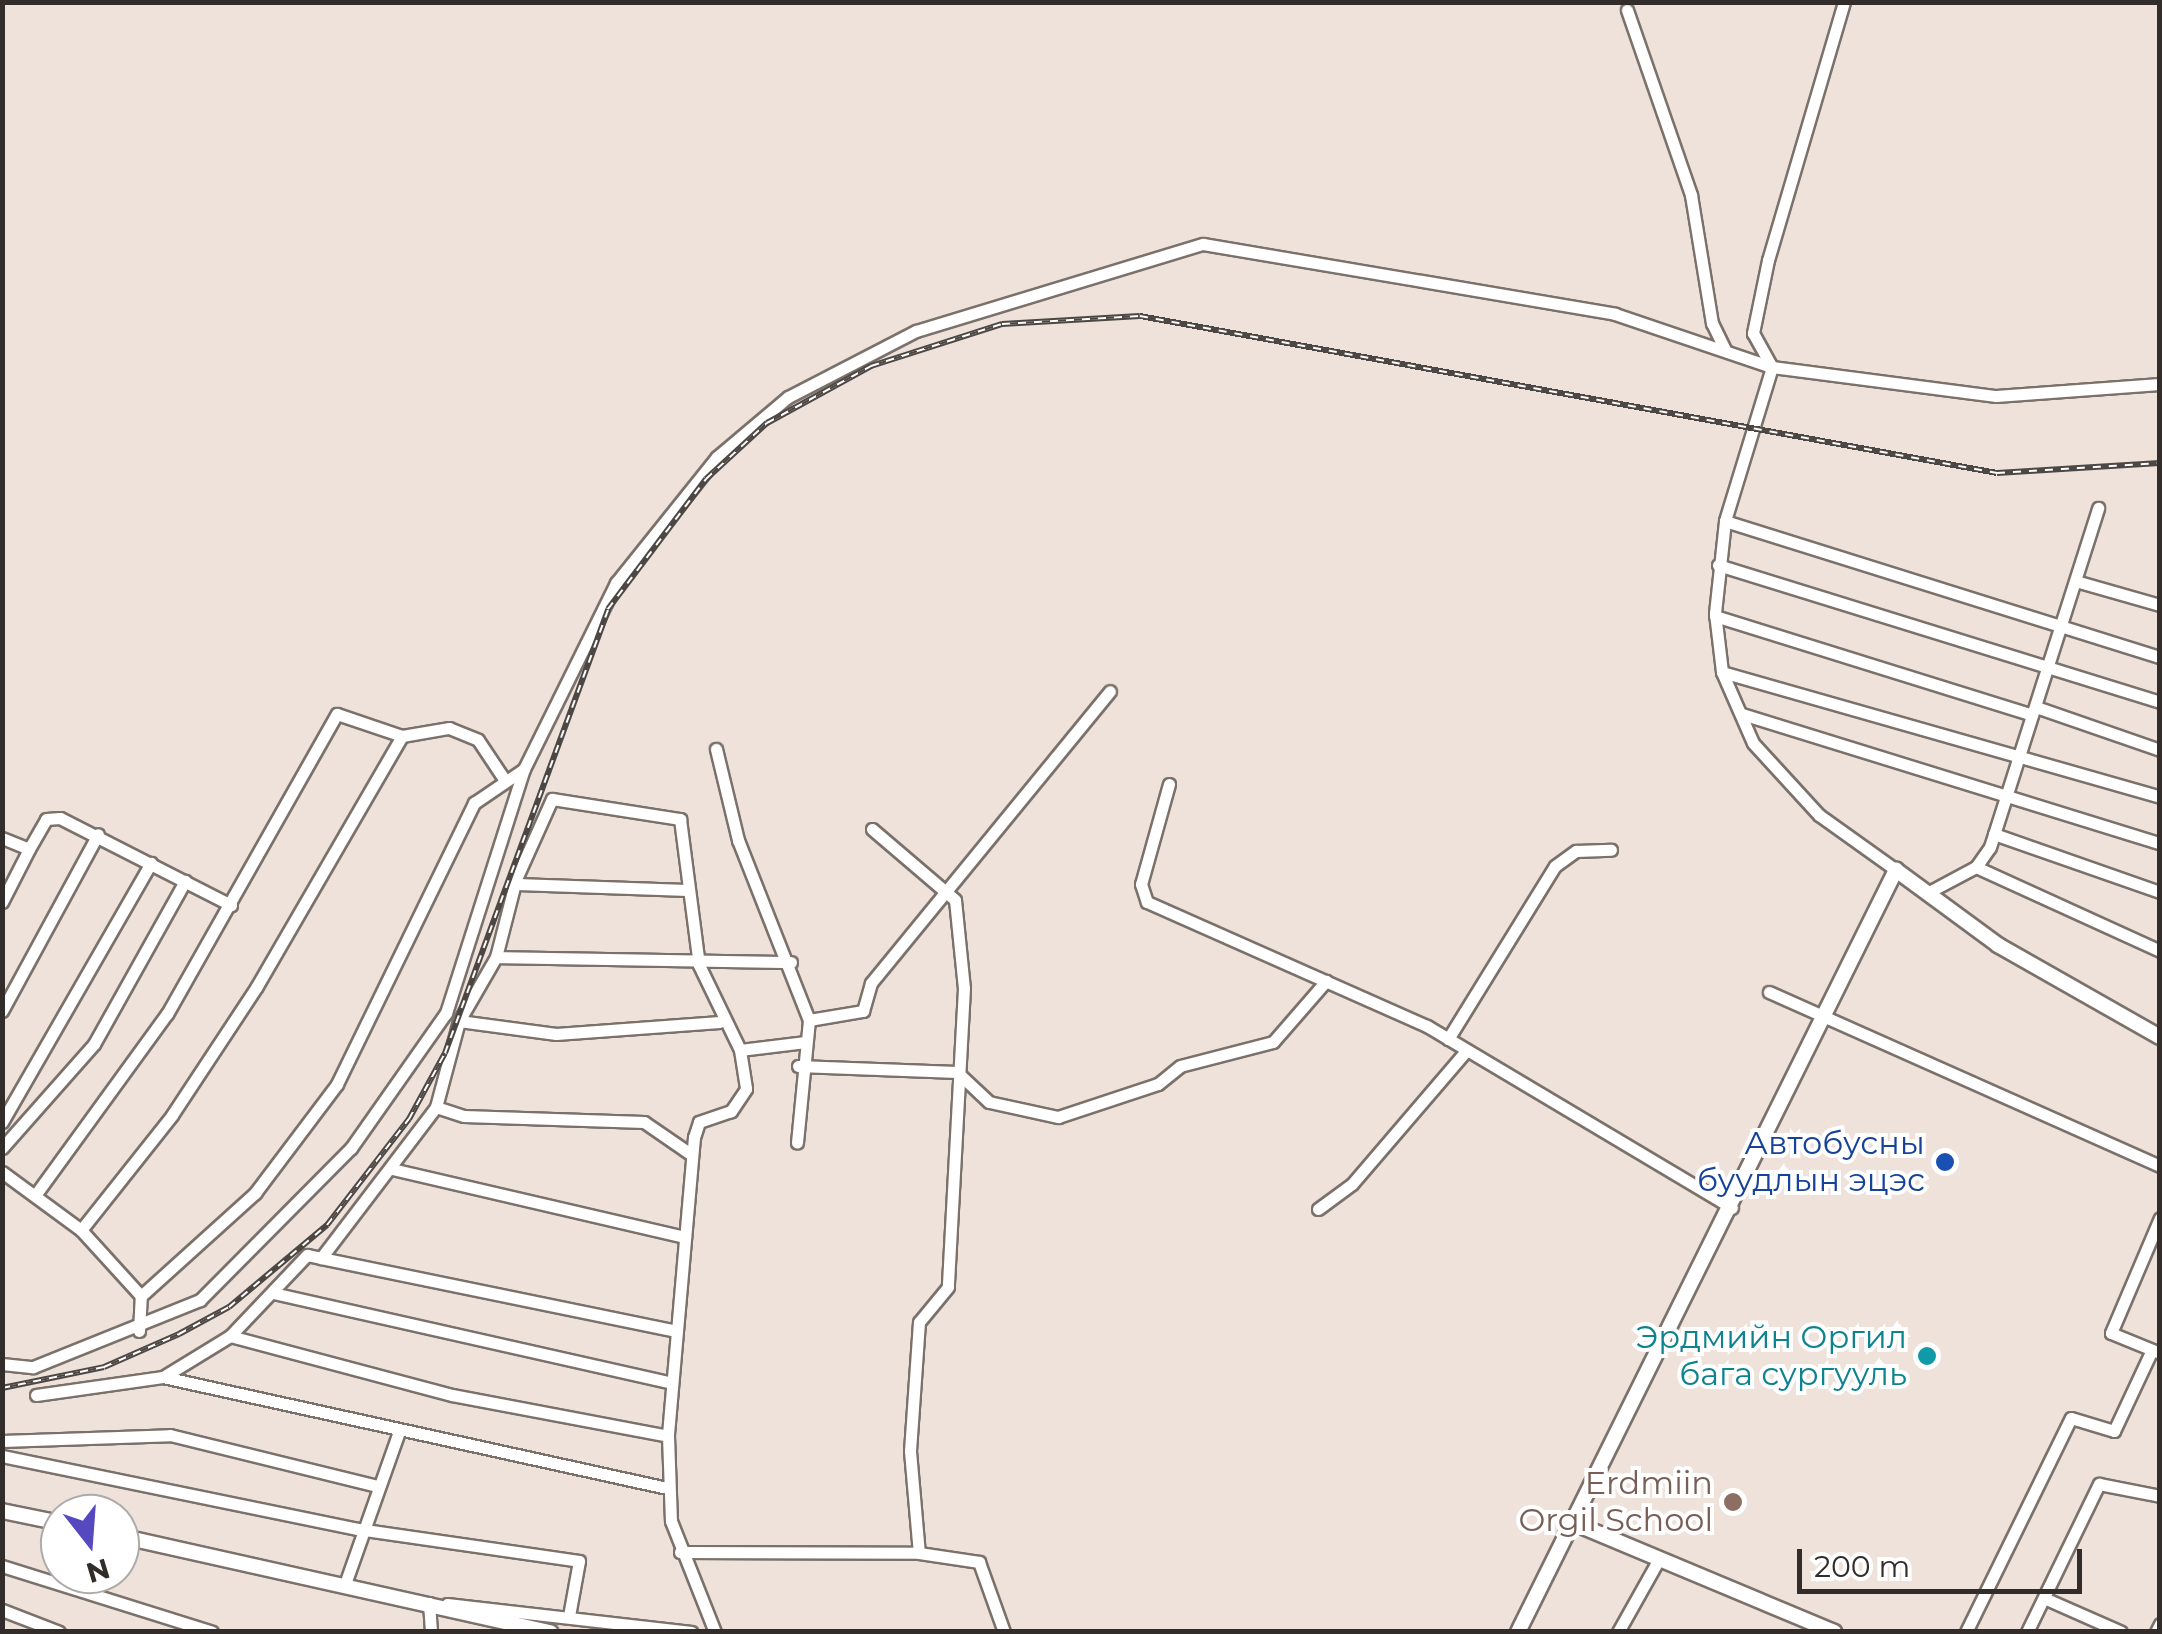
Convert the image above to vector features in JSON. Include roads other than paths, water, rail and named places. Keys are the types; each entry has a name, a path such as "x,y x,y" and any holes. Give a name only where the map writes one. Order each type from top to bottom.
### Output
{"street":[{"path":"1844,2 1753,333 1772,367 1726,521 1718,564 1715,616 1722,672 1783,782 1927,893 2160,1037"},
{"path":"1626,10 1691,195 1712,323 1726,351"},
{"path":"2,1364 33,1367 139,1331 234,1274 352,1148 446,1013 524,769 616,583 716,457 788,397 916,331 1204,244 1615,314 1772,367 1996,396 2160,384"},
{"path":"1927,893 1976,867 1994,834 2034,711 2053,667 2098,508"},
{"path":"1726,521 2063,629 2160,656"},
{"path":"1718,564 2160,702"},
{"path":"2079,582 2160,605"},
{"path":"1715,616 2160,750"},
{"path":"1722,672 2022,754 2160,797"},
{"path":"810,1020 862,1011 871,984 1110,692"},
{"path":"36,1194 167,1014 336,714 402,736 449,728 478,740 504,779"},
{"path":"1742,714 2160,844"},
{"path":"81,1230 172,1115 256,986 402,736"},
{"path":"716,749 738,840 791,962 810,1020 798,1066 797,1142"},
{"path":"139,1331 141,1296 255,1193 337,1084 474,804 504,779 524,769"},
{"path":"1169,784 1141,895 1448,1039 1732,1208"},
{"path":"321,1258 436,1107 459,1021 496,957 514,884 546,804 562,797 680,819 699,965 720,1022 740,1050 746,1089 731,1111 699,1122 692,1155 668,1436 668,1488 680,1552 714,1632"},
{"path":"2,902 29,848 52,816 98,834 231,905"},
{"path":"872,828 948,890 964,988 948,1287 919,1322 910,1451 919,1552"},
{"path":"2,1011 98,834"},
{"path":"1994,834 2160,892"},
{"path":"5,844 29,848"},
{"path":"1448,1039 1556,866 1576,851 1611,850"},
{"path":"2,1122 151,862"},
{"path":"1976,867 2160,951"},
{"path":"1518,1632 1576,1524 1732,1208 1822,1014 1896,870"},
{"path":"2,1148 94,1044 186,882"},
{"path":"514,884 689,890"},
{"path":"496,957 699,965 791,962"},
{"path":"798,1066 957,1072 989,1102 1058,1118 1158,1084 1180,1066 1274,1042 1326,981"},
{"path":"1770,992 2160,1166"},
{"path":"459,1021 556,1034 720,1022"},
{"path":"740,1050 806,1042"},
{"path":"1318,1209 1352,1184 1466,1051"},
{"path":"436,1107 464,1116 644,1122 692,1155"},
{"path":"392,1168 685,1237"},
{"path":"2,1172 81,1230 141,1296"},
{"path":"1966,1632 2071,1418 2114,1431 2156,1351 2111,1334 2160,1218"},
{"path":"163,1377 230,1336 307,1255 677,1331"},
{"path":"273,1293 672,1383"},
{"path":"230,1336 452,1394 668,1436"},
{"path":"36,1395 163,1377 398,1434 668,1488"},
{"path":"345,1584 358,1529 398,1434"},
{"path":"2,1441 170,1435 378,1486"},
{"path":"2,1456 358,1529 579,1561 570,1616"},
{"path":"2027,1632 2100,1484 2160,1496"},
{"path":"2,1511 40,1519"},
{"path":"1576,1524 1834,1632"},
{"path":"140,1540 550,1632"},
{"path":"680,1552 919,1552 987,1568 1004,1632"},
{"path":"1618,1632 1660,1559"},
{"path":"2,1566 212,1632"},
{"path":"2044,1598 2121,1632"},
{"path":"427,1602 692,1632"},
{"path":"427,1602 432,1632"},
{"path":"2,1610 59,1632"},
{"path":"2156,1632 2160,1624"}],"railway":[{"path":"2,1388 104,1367 179,1334 229,1307 327,1225 409,1119 445,1053 608,609 706,479 767,423 871,366 1002,324 1140,316 1997,473 2160,463"}],"place":[{"name":"Автобусны буудлын эцэс","path":"1945,1162"},
{"name":"Эрдмийн Оргил бага сургууль","path":"1927,1356"},
{"name":"Erdmiin Orgil School","path":"1733,1502"}]}
